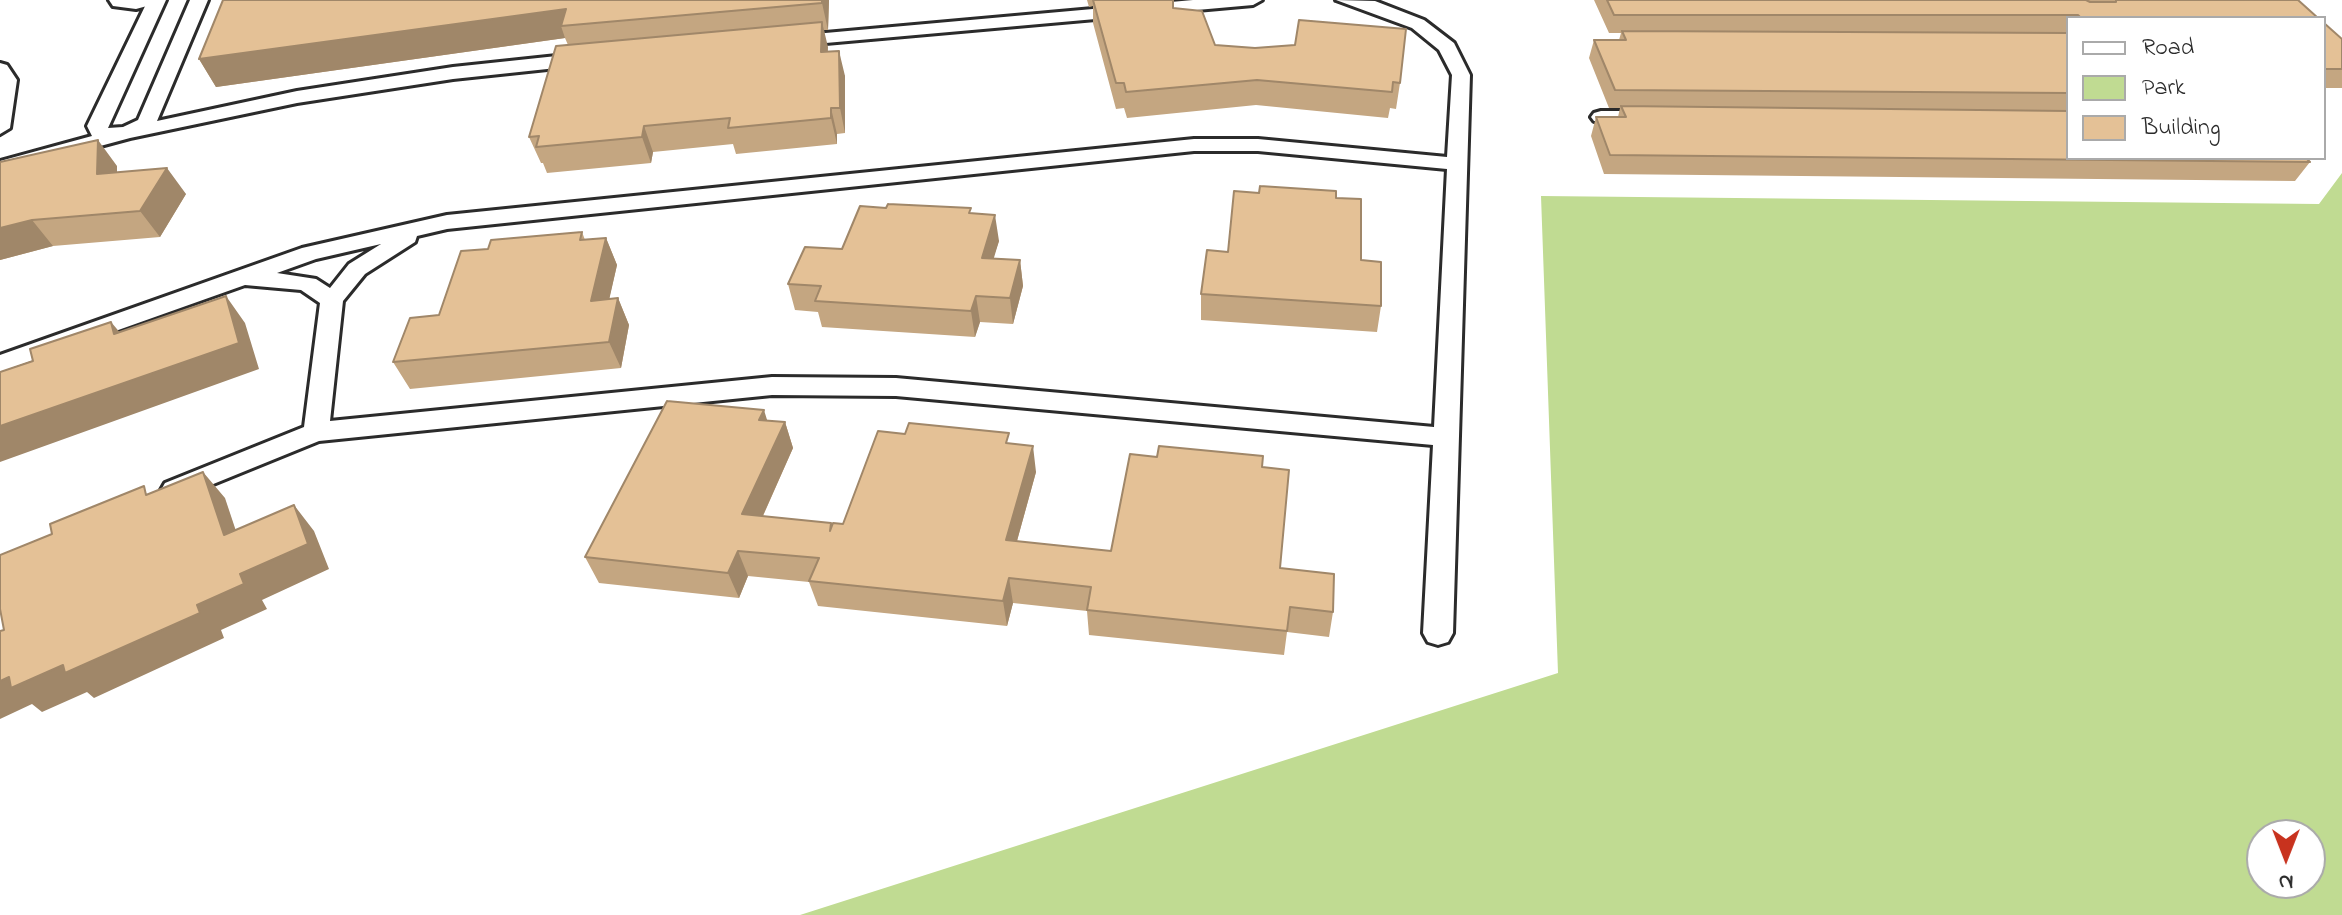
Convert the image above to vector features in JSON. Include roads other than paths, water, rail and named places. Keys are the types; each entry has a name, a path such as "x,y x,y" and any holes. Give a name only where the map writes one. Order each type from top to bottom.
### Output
{"street":[{"path":"124,0 136,0"}],"lane":[{"path":"55,151 83,140 97,126 157,0"},
{"path":"97,126 101,134 127,133 138,128 149,117 199,0"},
{"path":"764,44 1253,0"},
{"path":"1345,0 1375,6 1418,24 1452,54 1461,75 1438,633"},
{"path":"0,167 171,123 376,84 607,58"},
{"path":"0,69 7,80 0,128"},
{"path":"149,117 154,123 171,123"},
{"path":"1601,117 1679,117"},
{"path":"0,364 357,240 447,222 1194,145 1258,145 1457,164"},
{"path":"316,432 332,300 357,269 376,255 447,222"},
{"path":"216,287 242,281 291,280 322,290 332,300"},
{"path":"155,498 316,432 730,389 815,384 896,387 1446,437"}]}
